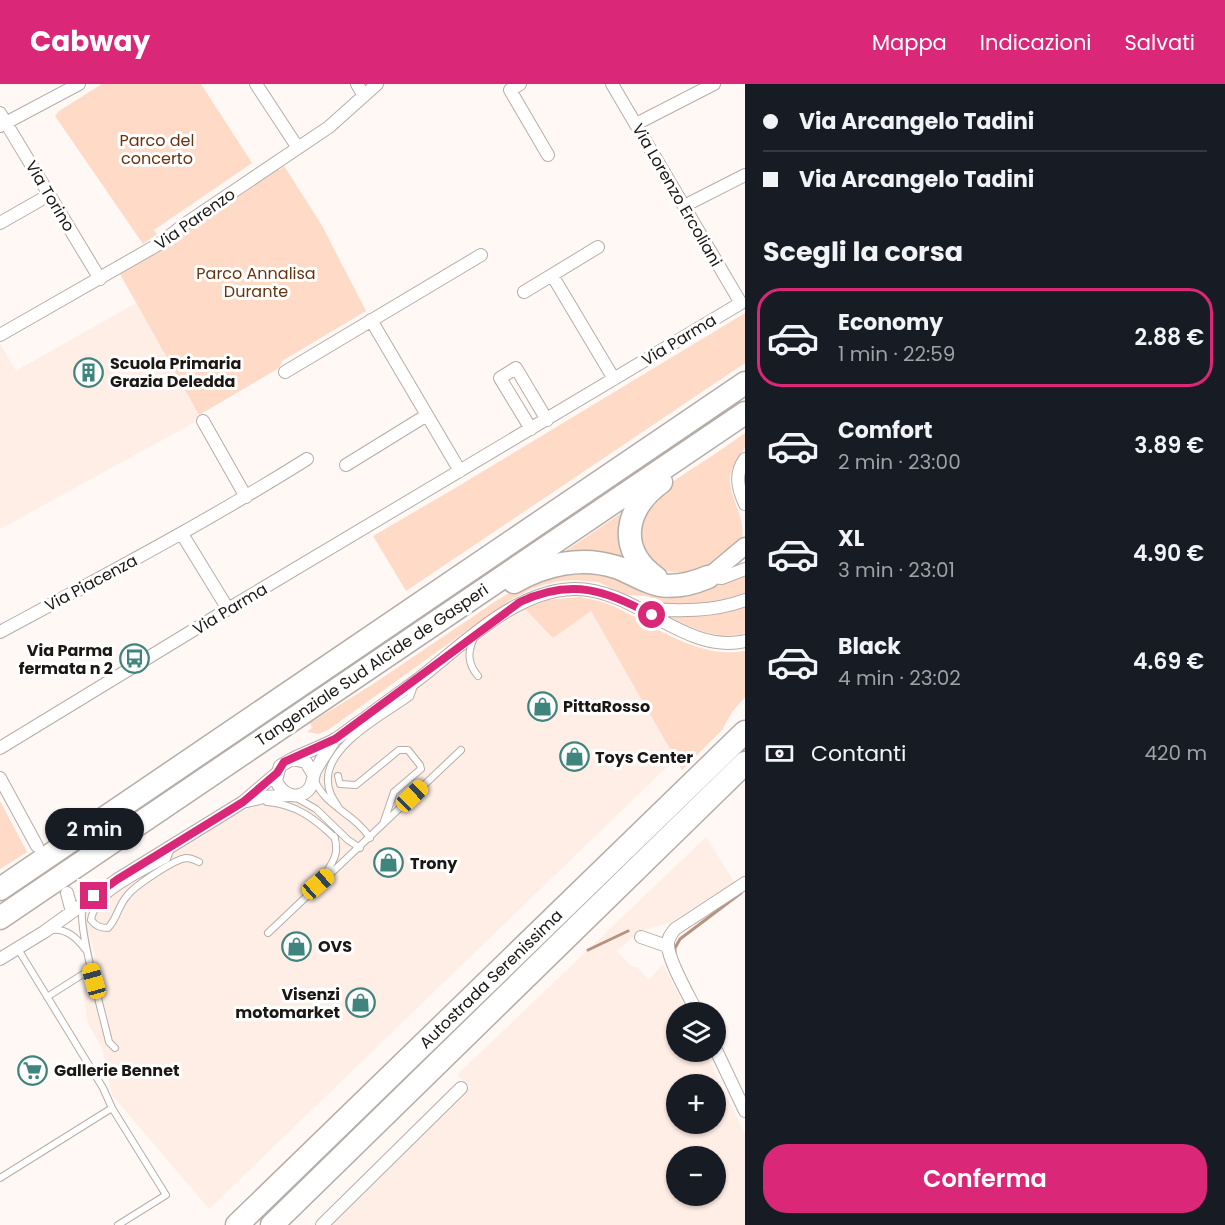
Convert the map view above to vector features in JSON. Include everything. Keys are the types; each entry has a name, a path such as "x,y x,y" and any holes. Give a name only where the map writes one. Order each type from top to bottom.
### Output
{"highway":[{"name":"Tangenziale Sud Alcide de Gasperi","path":"0,889 745,383"},
{"name":"Tangenziale Sud Alcide de Gasperi","path":"0,918 745,413"},
{"path":"664,584 642,567 634,554 630,534 634,513 645,495 688,463 721,429"},
{"path":"459,605 473,605 480,602 537,570 572,563 606,564 627,571 652,584 684,585 708,577"},
{"name":"Autostrada Serenissima","path":"237,1225 745,732"},
{"name":"Autostrada Serenissima","path":"272,1225 745,763"}],"main road":[{"path":"708,577 727,570 745,549"}],"street":[{"path":"2,121 79,84"},
{"path":"256,84 298,148"},
{"path":"357,84 364,96"},
{"name":"Via Parenzo","path":"0,335 159,244 329,127 377,84"},
{"path":"520,84 510,90 548,155"},
{"name":"Via Lorenzo Ercoliani","path":"612,84 742,299"},
{"path":"636,124 714,84"},
{"name":"Via Torino","path":"2,121 100,279"},
{"path":"684,206 745,175"},
{"path":"0,223 49,195"},
{"path":"524,292 598,247"},
{"path":"285,372 481,255"},
{"path":"552,275 614,379"},
{"name":"Via Parma","path":"0,748 741,303 742,299"},
{"path":"371,320 460,471"},
{"path":"531,429 500,378 516,368 547,420"},
{"path":"346,465 427,415"},
{"path":"203,421 246,497"},
{"name":"Via Piacenza","path":"0,632 182,534 307,459"},
{"path":"745,459 739,471 738,480 745,503"},
{"path":"182,534 228,609"},
{"path":"708,577 722,578 745,569"},
{"path":"0,959 44,932 118,879 243,802 277,773 284,762 335,739 520,602 554,590 599,591 707,640 727,643 745,641"},
{"path":"640,609 688,610 723,606 745,600"},
{"path":"243,802 264,797 304,793 310,788 335,739"},
{"path":"292,759 306,762 314,777"},
{"path":"277,773 278,785 284,792 291,795"},
{"path":"0,778 36,846"},
{"path":"692,1002 671,958 668,946 669,936 675,929 745,883"},
{"path":"67,892 72,912"},
{"path":"640,937 668,946"},
{"path":"722,1062 745,1111"},
{"path":"322,1225 460,1088"}],"lane":[{"path":"475,635 469,654 471,667 478,676"},
{"path":"339,808 330,794 328,782 329,768 334,757 343,745 410,697 416,681"},
{"path":"338,776 340,784 356,785 399,750 408,750 421,769 394,792 383,824"},
{"path":"268,933 461,750"},
{"path":"314,777 320,792 327,800 365,830 370,837"},
{"path":"291,795 316,809 348,840 360,848"},
{"path":"221,816 252,804 268,802 292,807 309,815 335,838"},
{"path":"318,884 334,861 337,846 327,819"},
{"path":"322,826 340,832"},
{"path":"173,845 167,859 106,896 92,914 91,920 95,925 108,928 131,891 179,860 194,859 199,862"},
{"path":"87,902 81,911 87,952 109,1042 115,1048"},
{"path":"44,932 57,929 74,936 87,952"},
{"path":"17,948 166,1195 118,1225"},
{"path":"47,997 91,969"},
{"path":"0,1179 112,1108"}],"shaded area":[{"path":"136,303 199,415 193,423 0,529 0,344 16,371"},
{"path":"522,609 591,611 676,758 209,1209 112,1095 102,1048 87,1022 83,989 102,974 96,968 93,947 84,920 87,907 215,822 258,805 267,803 282,805 314,787 319,781 320,768 339,741"},
{"path":"706,837 734,882 672,922 640,931 617,951 649,980 663,964 682,1002 666,1002 666,1062 710,1062 716,1074 666,1074 666,1134 726,1134 726,1095 745,1134 745,1225 329,1225 470,1087 457,1075"}],"green space":[{"name":"Parco del concerto","path":"102,84 201,84 252,163 154,230 157,234 143,244 55,116 59,111"},
{"name":"Parco Annalisa Durante","path":"284,166 321,224 366,311 282,361 279,368 199,415 120,274"},
{"path":"745,313 745,363 406,591 373,536"},
{"path":"745,433 745,447 732,469 730,478 731,490 742,524 742,537 739,542 723,556 703,568 684,573 667,571 653,563 644,550 641,534 645,514 658,493"},
{"path":"629,508 632,565 558,556"},
{"path":"563,571 625,575 745,575 745,593 712,602 680,605 660,603 647,596 627,595 598,582 572,580 533,588 512,599 328,730 318,734 307,732 312,728 310,723 370,686 515,589"},
{"path":"579,597 613,606 694,646 728,652 745,651 745,697 732,712 722,730 682,770 591,611 553,638 525,609 547,600"},
{"path":"745,605 745,633 736,635 717,635 688,626 671,617 697,615"},
{"path":"0,801 27,852 0,869"}],"waterway":[{"path":"675,953 680,939 741,893"},
{"path":"588,950 628,931"}],"place":[{"name":"Scuola Primaria Grazia Deledda","path":"89,372"},
{"name":"Via Parma fermata n 2","path":"134,659"},
{"name":"PittaRosso","path":"542,706"},
{"name":"Toys Center","path":"574,757"},
{"name":"Trony","path":"389,863"},
{"name":"OVS","path":"297,946"},
{"name":"Visenzi motomarket","path":"361,1003"},
{"name":"Gallerie Bennet","path":"33,1070"}],"route":[{"path":"94,896 243,802 277,773 284,762 335,739 520,602 554,590 581,589 599,591 625,600 652,615"}]}
